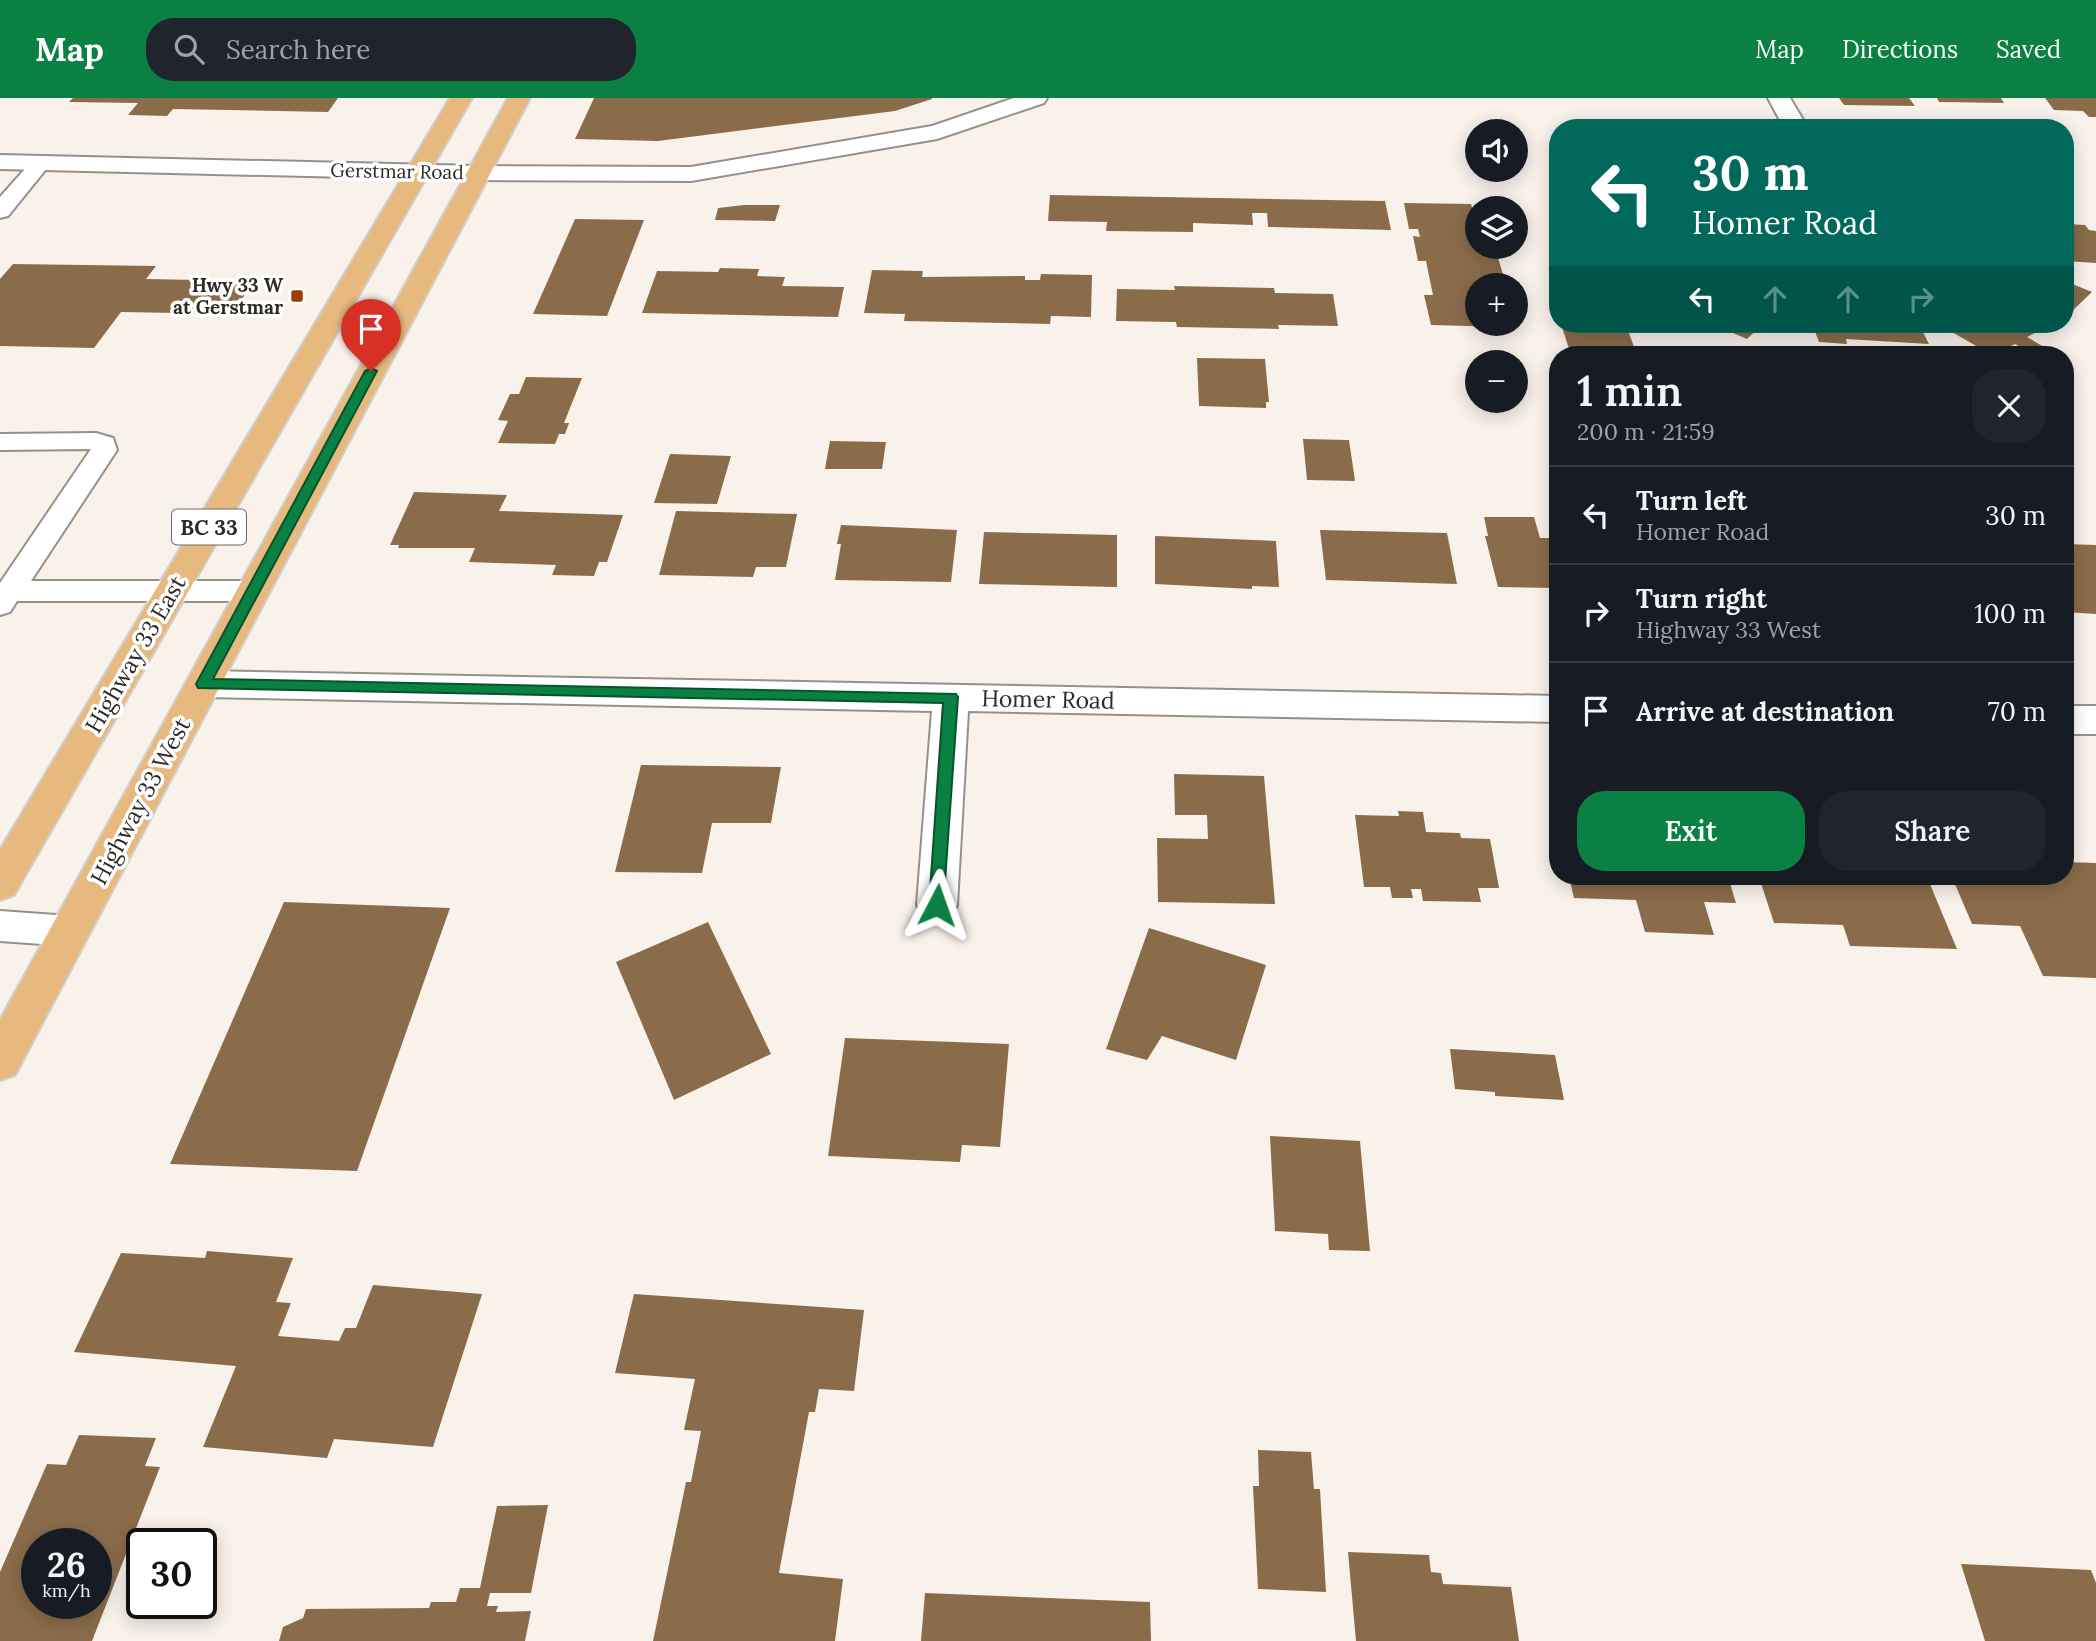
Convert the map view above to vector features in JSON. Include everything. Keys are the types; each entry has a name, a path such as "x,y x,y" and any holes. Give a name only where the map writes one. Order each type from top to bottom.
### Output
{"main road":[{"name":"Highway 33 East","path":"0,884 461,98"},
{"name":"Highway 33 West","path":"0,1061 519,98"}],"street":[{"name":"Gerstmar Road","path":"0,162 418,172 691,174 937,132 1036,98"},
{"path":"1779,98 1791,119"},
{"name":"Homer Road","path":"203,684 1549,709"},
{"path":"937,905 951,697"},
{"path":"2074,720 2096,720"}],"lane":[{"path":"0,211 41,163"},
{"path":"0,442 96,441 104,444 104,450 4,598"},
{"path":"4,598 253,591"},
{"path":"0,926 70,931"}],"building":[{"path":"73,98 338,98 328,112 173,109 167,116 128,115 138,103 69,102"},
{"path":"594,98 932,99 895,111 658,141 575,139"},
{"path":"1839,98 1909,98 1915,106 1844,105"},
{"path":"1937,98 2001,98 2004,103 1939,102"},
{"path":"2045,98 2096,98 2096,117 2089,117 2083,111 2054,110"},
{"path":"1050,195 1385,201 1391,230 1268,227 1267,213 1252,213 1253,225 1193,223 1193,232 1106,231 1107,222 1048,221"},
{"path":"1404,203 1465,204 1465,259 1498,259 1503,273 1465,273 1465,326 1431,325 1424,295 1433,295 1426,261 1418,261 1413,236 1420,237 1418,229 1409,229"},
{"path":"780,205 775,221 715,220 718,208"},
{"path":"575,219 644,220 607,316 533,314"},
{"path":"2074,224 2085,225 2089,230 2096,231 2096,263 2074,262"},
{"path":"13,264 156,266 146,279 254,281 232,314 121,312 94,348 0,346 0,279"},
{"path":"720,268 759,269 757,276 785,277 782,286 844,287 838,317 642,313 657,271 718,272"},
{"path":"872,270 923,271 922,277 1025,276 1025,280 1040,280 1041,274 1092,275 1091,317 1051,316 1050,324 904,321 905,314 864,313"},
{"path":"2074,285 2092,292 2074,309"},
{"path":"1174,286 1274,288 1275,293 1333,294 1338,326 1278,325 1279,329 1177,327 1176,322 1116,321 1117,289 1175,290"},
{"path":"1564,333 1629,333 1634,346 1568,346"},
{"path":"1733,333 1753,333 1747,339"},
{"path":"1816,333 1924,333 1929,344 1846,339 1847,344 1819,342"},
{"path":"1954,333 2035,333 2027,337 2042,346 2015,344 1976,346"},
{"path":"1197,358 1265,359 1269,402 1266,402 1266,408 1199,406"},
{"path":"526,377 582,378 564,423 569,423 565,434 559,434 555,444 498,443 508,421 498,420 510,394 519,394"},
{"path":"1303,439 1349,440 1355,481 1307,480"},
{"path":"830,441 886,442 882,469 825,469"},
{"path":"670,454 731,456 717,504 654,503"},
{"path":"414,492 507,495 499,511 623,515 607,562 599,562 594,576 552,575 556,565 469,562 475,548 398,548 399,545 390,545"},
{"path":"676,511 797,514 786,567 756,567 753,577 659,575"},
{"path":"1484,517 1534,517 1540,538 1549,538 1549,588 1498,587 1485,536 1488,536"},
{"path":"841,525 957,530 951,582 835,580"},
{"path":"1320,530 1447,533 1457,584 1326,580"},
{"path":"984,532 1117,535 1117,587 979,584"},
{"path":"1155,536 1276,541 1279,587 1252,586 1252,589 1155,584"},
{"path":"2074,544 2096,545 2096,614 2074,613"},
{"path":"641,765 781,767 771,823 712,823 702,873 615,872"},
{"path":"1174,774 1264,776 1275,904 1158,902 1157,838 1208,839 1207,815 1175,815"},
{"path":"1398,811 1423,812 1426,832 1460,833 1461,838 1490,839 1499,888 1478,888 1481,902 1423,901 1421,889 1411,889 1413,898 1392,898 1390,887 1364,887 1355,815 1399,816"},
{"path":"2074,862 2096,863 2096,978 2043,976 2020,926 1972,924 1955,885 2074,885"},
{"path":"1571,885 1730,885 1736,903 1704,902 1714,935 1645,932 1636,900 1574,898"},
{"path":"1762,885 1930,885 1957,949 1850,946 1843,925 1774,923"},
{"path":"284,902 450,908 357,1171 170,1164"},
{"path":"708,922 771,1054 674,1100 616,962"},
{"path":"1149,928 1266,965 1236,1060 1162,1036 1147,1060 1106,1049"},
{"path":"845,1038 1009,1044 1000,1147 962,1145 960,1162 828,1156"},
{"path":"1450,1049 1555,1055 1564,1100 1495,1096 1495,1092 1455,1089"},
{"path":"1270,1136 1360,1141 1370,1251 1329,1250 1328,1234 1275,1231"},
{"path":"207,1251 293,1258 276,1302 291,1303 278,1336 339,1341 345,1328 356,1328 373,1285 482,1294 433,1447 334,1439 327,1458 203,1447 236,1366 74,1352 121,1253 205,1258"},
{"path":"634,1294 864,1310 854,1391 819,1389 815,1412 809,1412 779,1573 843,1579 835,1641 653,1641 686,1482 691,1482 701,1431 684,1430 695,1379 615,1373"},
{"path":"79,1435 156,1438 145,1466 160,1467 136,1528 126,1528 126,1554 112,1590 112,1528 21,1528 21,1619 101,1619 92,1641 0,1641 0,1572 47,1464 66,1465"},
{"path":"1258,1450 1311,1452 1314,1489 1320,1489 1326,1592 1258,1589 1253,1486 1259,1486"},
{"path":"548,1505 531,1593 490,1593 487,1606 498,1606 496,1612 531,1611 525,1641 279,1641 283,1627 303,1618 306,1609 429,1608 431,1602 456,1602 460,1588 480,1588 497,1506"},
{"path":"1348,1552 1429,1555 1431,1572 1441,1573 1443,1584 1511,1587 1519,1641 1356,1641"},
{"path":"1961,1564 2091,1570 2096,1583 2096,1641 1985,1641"},
{"path":"925,1593 1150,1602 1151,1641 921,1641"}],"place":[{"name":"Hwy 33 W at Gerstmar","path":"297,296"}],"route":[{"path":"371,371 203,684 951,697 937,905"}]}
